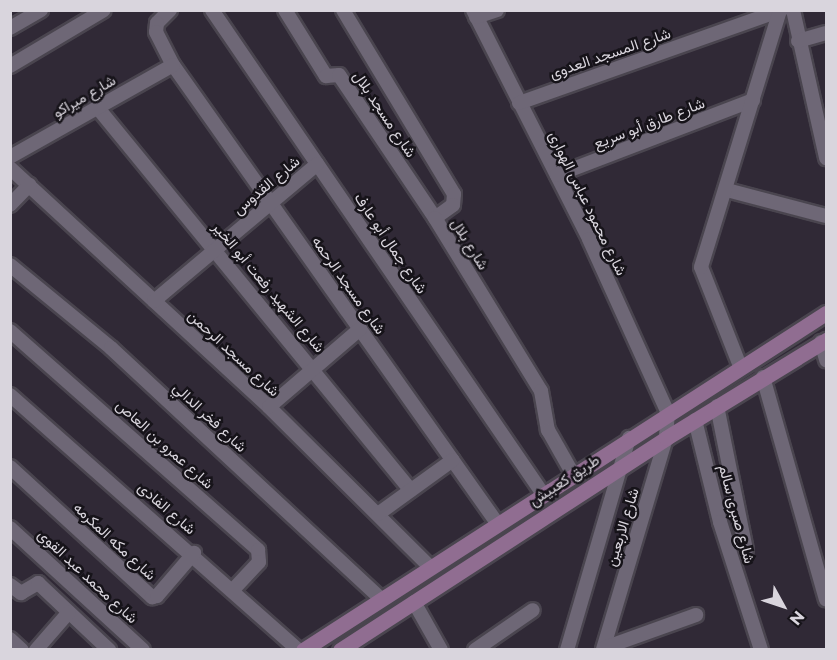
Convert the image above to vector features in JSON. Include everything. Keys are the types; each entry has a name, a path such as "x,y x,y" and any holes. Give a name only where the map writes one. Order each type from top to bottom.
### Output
{"street":[{"path":"10,28 41,10"},
{"path":"10,66 104,10"},
{"name":"شارع مسجد الرحمه","path":"170,10 157,23 156,32 173,64 498,524"},
{"name":"شارع جمال أبو عارف","path":"212,10 543,494"},
{"name":"شارع مسجد بلال","path":"285,10 326,76 339,75 435,218"},
{"path":"474,14 497,10"},
{"path":"793,10 798,41 823,131 826,158"},
{"path":"741,366 701,267 714,233 780,11"},
{"name":"شارع المسجد العدوى","path":"519,103 780,11"},
{"name":"شارع بلال","path":"346,12 454,194 453,205 435,218 541,391 548,430 573,474"},
{"name":"شارع محمود عباس الهوارى","path":"474,14 557,176 668,414"},
{"path":"798,41 826,33"},
{"name":"شارع ميراكو","path":"10,157 173,64"},
{"name":"شارع طارق أبو سريع","path":"557,176 753,100"},
{"name":"شارع الشهيد رفعت أبو الخير","path":"97,107 315,368 411,490"},
{"name":"شارع القدوس","path":"154,301 317,164"},
{"name":"شارع مسجد الرحمن","path":"10,168 269,407 430,567"},
{"path":"10,205 29,185"},
{"path":"727,190 826,216"},
{"name":"شارع فخر الدالي","path":"10,265 111,348 381,599"},
{"name":"طريق كعبيش","path":"303,650 826,313"},
{"path":"269,407 360,329"},
{"name":"شارع عمرو بن العاص","path":"10,331 258,550 259,562 234,590"},
{"path":"824,341 826,360"},
{"name":"طريق كعبيش","path":"340,650 622,466 763,376 824,341"},
{"path":"763,376 822,571 826,599"},
{"name":"شارع الفادى","path":"10,395 194,554 298,650"},
{"path":"717,406 746,550"},
{"name":"شارع الاربعين","path":"603,649 666,438 668,414"},
{"name":"شارع صبرى سالم","path":"695,420 720,522 761,650"},
{"name":"شارع الاربعين","path":"567,650 629,438"},
{"path":"378,514 453,460"},
{"name":"شارع مكه المكرمه","path":"10,467 152,597 159,594 194,554"},
{"name":"شارع محمد عبد القوى","path":"10,528 143,650"},
{"path":"10,585 21,593 36,582 109,650"},
{"path":"414,602 441,650"},
{"path":"475,650 533,610"},
{"path":"36,650 69,612"},
{"path":"603,649 696,615"},
{"path":"10,639 22,650"}]}
